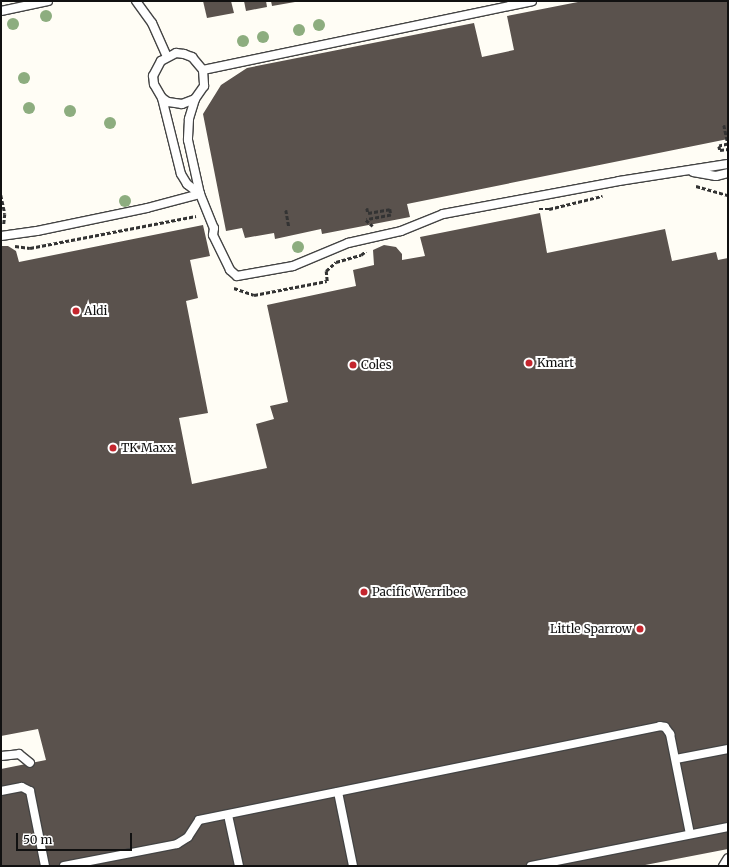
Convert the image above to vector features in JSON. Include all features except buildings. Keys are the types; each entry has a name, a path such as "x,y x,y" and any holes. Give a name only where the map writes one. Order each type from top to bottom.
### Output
{"lane":[{"path":"1,11 48,1"},
{"path":"136,1 149,17 167,56"},
{"path":"203,70 532,1"},
{"path":"200,194 187,184 181,174 162,98 154,84 153,76 156,68 167,56 184,54 199,63 203,70 204,86 195,99 188,129 200,194 214,228 213,235 230,270 237,276 293,266 348,243 384,236 443,214 728,164"},
{"path":"162,98 168,102 182,104 195,99"},
{"path":"685,171 716,176 728,173"},
{"path":"2,236 147,208 200,194"},
{"path":"64,866 177,844 188,837 199,820 660,726 665,727 670,734 690,834"},
{"path":"676,759 728,749"},
{"path":"1,756 19,754 30,763"},
{"path":"1,791 22,787 30,791 45,866"},
{"path":"338,792 353,866"},
{"path":"228,814 239,866"},
{"path":"531,866 728,827"},
{"path":"723,866 728,858"}],"path":[{"path":"724,125 728,144 719,146 720,150 728,149"},
{"path":"691,184 728,195"},
{"path":"533,209 549,209 599,199 608,192"},
{"path":"1,195 5,214 2,236"},
{"path":"368,208 368,213 390,209 391,215 366,220 384,236"},
{"path":"286,210 289,227"},
{"path":"10,245 30,248 196,215 213,235"},
{"path":"231,287 254,294 327,280 326,271 336,262 361,255 370,248"}],"place":[{"name":"Aldi","path":"76,311"},
{"name":"Kmart","path":"529,363"},
{"name":"Coles","path":"353,365"},
{"name":"TK Maxx","path":"113,448"},
{"name":"Pacific Werribee","path":"364,592"},
{"name":"Little Sparrow","path":"640,629"}]}
